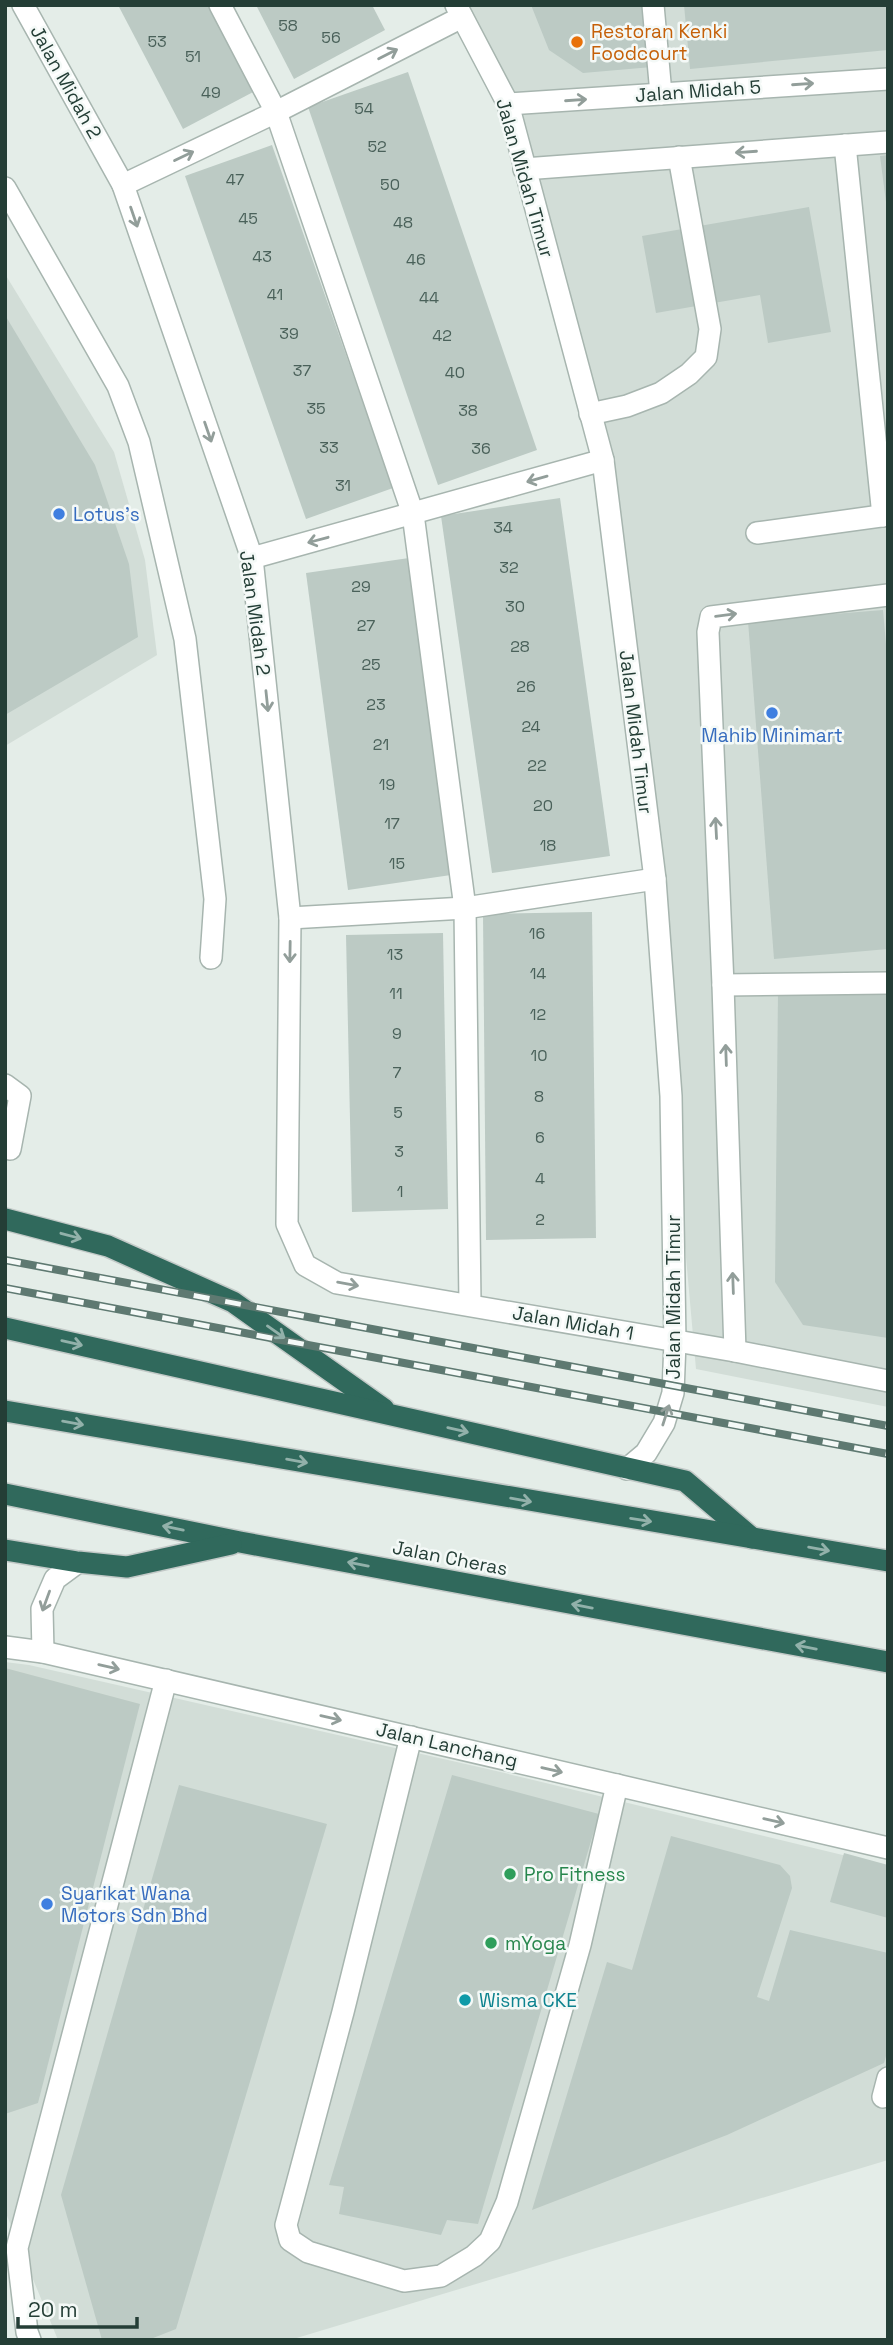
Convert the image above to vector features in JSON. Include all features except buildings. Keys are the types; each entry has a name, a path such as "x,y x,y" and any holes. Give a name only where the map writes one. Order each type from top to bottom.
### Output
{"highway":[{"path":"5,1219 108,1246 233,1302 392,1414"},
{"path":"5,1328 685,1481 752,1538"},
{"path":"5,1411 888,1561"},
{"name":"Jalan Cheras","path":"5,1494 240,1542 883,1665"},
{"path":"5,1550 127,1567 240,1542"}],"street":[{"name":"Jalan Midah 2","path":"23,5 123,185 251,558 290,918 287,1224"},
{"path":"220,5 276,112 413,514 465,908 470,1304"},
{"path":"653,5 661,94"},
{"path":"123,185 276,112 459,11"},
{"name":"Jalan Midah Timur","path":"459,11 508,104 603,460 655,879 671,1096 675,1342 673,1393 664,1423 646,1453 627,1469"},
{"name":"Jalan Midah 5","path":"508,104 888,79"},
{"path":"524,169 888,142"},
{"path":"757,533 885,516 845,145"},
{"path":"590,414 627,406 661,393 689,374 706,357 710,329 679,157"},
{"path":"5,188 118,386 139,442 186,639 215,899 211,958"},
{"path":"251,558 603,460"},
{"path":"735,1351 708,632 711,617 888,595"},
{"path":"290,918 465,908 655,879"},
{"path":"723,985 888,984"},
{"path":"5,1085 20,1096 10,1149 5,1148"},
{"name":"Jalan Midah 1","path":"287,1224 306,1265 337,1283 735,1351 888,1381"},
{"path":"43,1652 42,1609 55,1579 78,1562"},
{"name":"Jalan Lanchang","path":"5,1647 43,1652 888,1848"},
{"path":"30,2340 17,2248 166,1680"},
{"path":"411,1737 343,2012 286,2225 290,2241 308,2252 404,2281 441,2276 474,2256 490,2241 507,2202 580,1945 617,1785"}],"shaded area":[{"path":"464,5 888,5 888,1407 696,1369 616,473"},
{"name":"Lotus's","path":"5,274 114,452 145,560 157,655 5,746"},
{"path":"5,1662 29,1665 492,1770 888,1866 888,2160 290,2340 58,2340 5,2211"}],"railway":[{"path":"5,1260 888,1426"},
{"path":"5,1288 888,1454"}],"place":[{"name":"Restoran Kenki Foodcourt","path":"577,42"},
{"name":"Lotus's","path":"59,514"},
{"name":"Mahib Minimart","path":"772,713"},
{"name":"Pro Fitness","path":"510,1874"},
{"name":"Syarikat Wana Motors Sdn Bhd","path":"47,1904"},
{"name":"mYoga","path":"491,1943"},
{"name":"Wisma CKE","path":"465,2000"}]}
